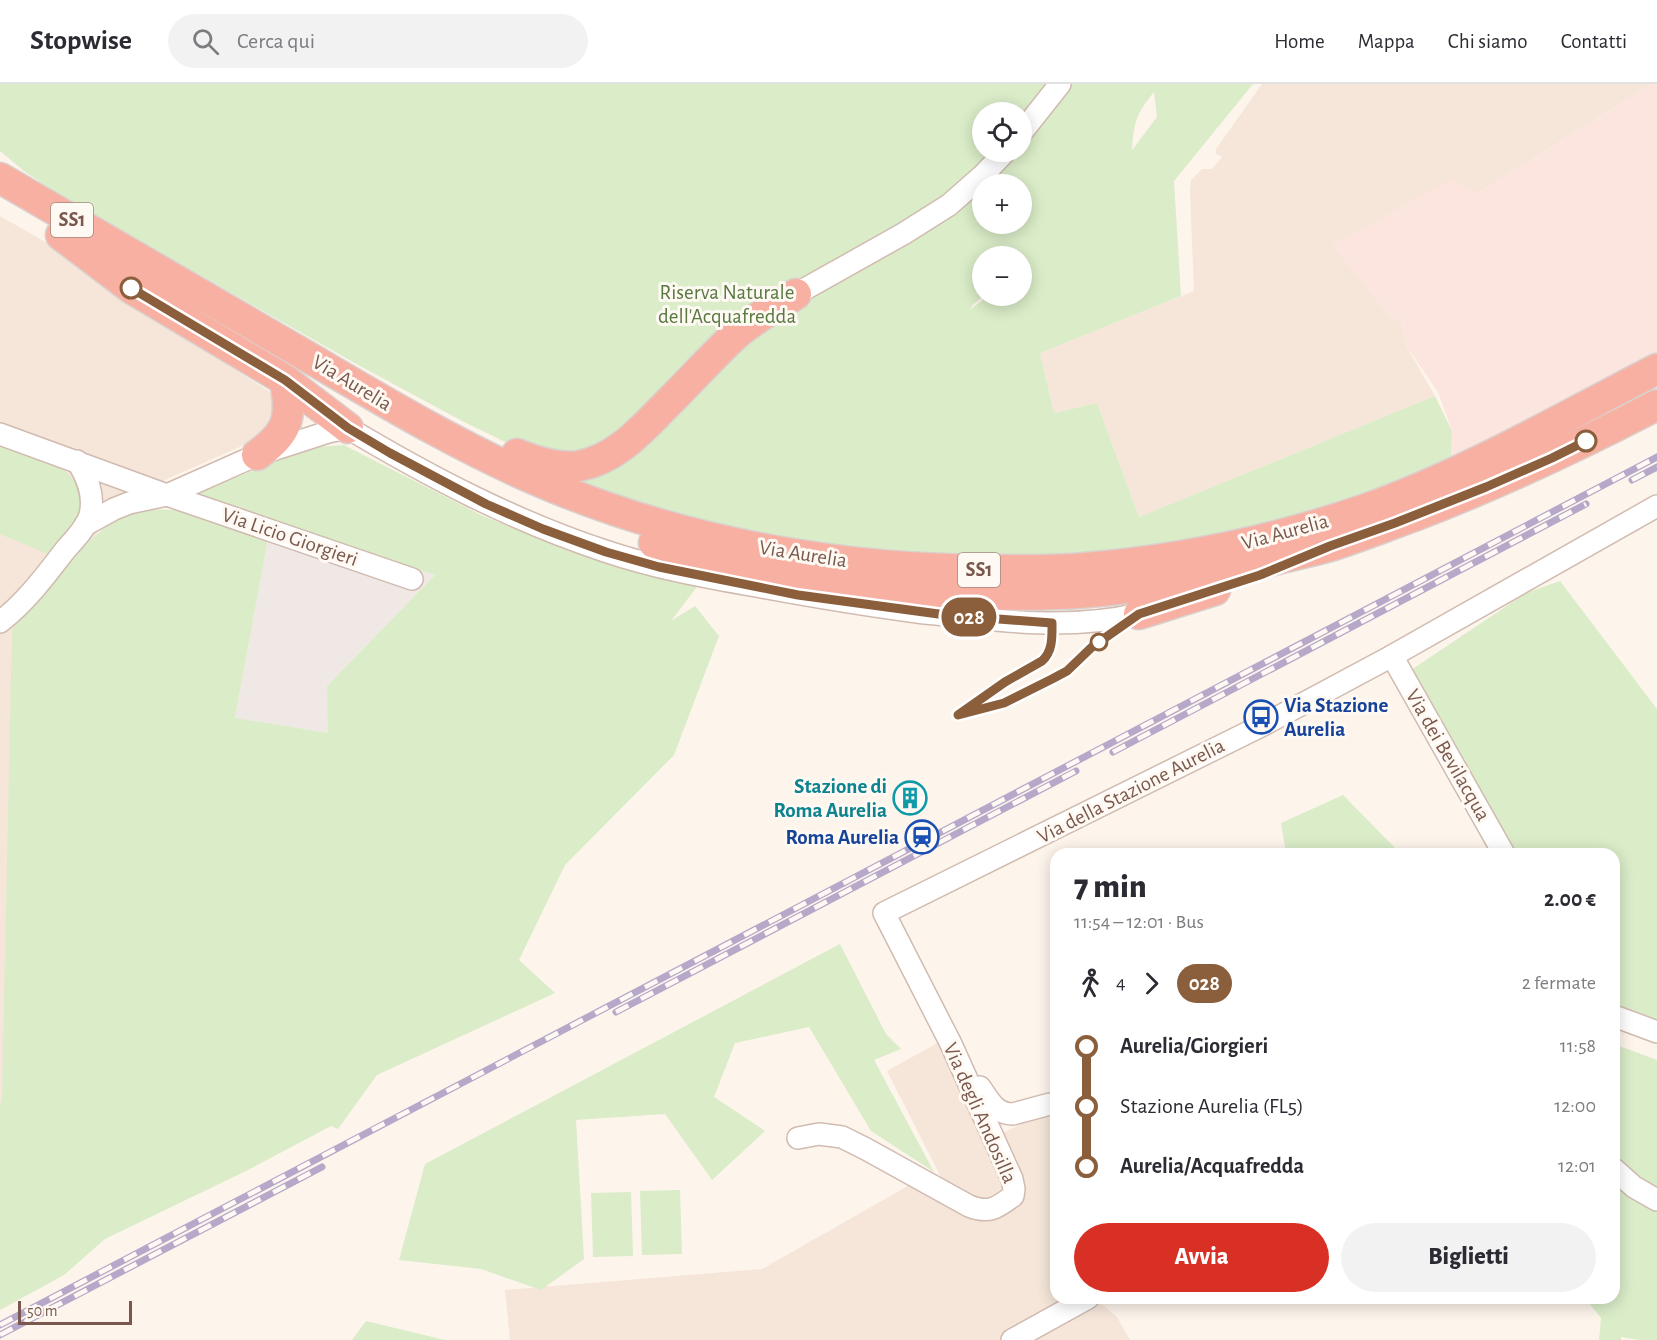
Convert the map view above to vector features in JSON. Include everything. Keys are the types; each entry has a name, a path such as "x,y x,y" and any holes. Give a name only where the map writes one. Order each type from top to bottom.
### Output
{"highway":[{"path":"0,160 28,183 144,262"},
{"name":"Via Aurelia","path":"0,178 389,405 474,451 546,484 640,519 714,539 797,555 874,564 978,570 1074,569 1125,564 1225,547 1325,522 1393,498 1482,459 1657,369"},
{"name":"Via Aurelia","path":"0,200 405,437 513,492 589,522 699,557 787,576 851,586 1020,596 1097,591 1230,571 1330,546 1429,510 1552,458 1657,405"},
{"path":"61,236 131,288 285,380 348,428"},
{"path":"305,355 377,383 483,439 517,454 551,465 580,465 602,459 623,446 750,322 796,294"},
{"path":"257,455 279,436 286,422 289,407 285,380"},
{"path":"1139,614 1260,575 1330,546"}],"street":[{"path":"1032,119 1060,84"},
{"path":"796,294 903,234 949,205 995,162"},
{"name":"Via Licio Giorgieri","path":"0,622 32,591 86,525 120,507 167,495 257,455 328,432 348,428"},
{"name":"Via Aurelia","path":"348,428 433,477 534,525 606,552 683,573 830,600 965,617 1063,623 1106,620 1139,614"},
{"name":"Via Licio Giorgieri","path":"0,434 167,495 412,579"},
{"path":"77,461 90,490 91,507 86,525"},
{"name":"Via della Stazione Aurelia","path":"884,913 1254,729 1392,656 1657,506"},
{"name":"Via dei Bevilacqua","path":"1392,656 1501,848"},
{"name":"Via degli Andosilla","path":"798,1138 819,1134 842,1137 969,1206 985,1210 999,1206 1013,1196 1012,1179 951,1044 884,913"},
{"path":"1620,1018 1657,1032"},
{"path":"951,1044 992,1104 1002,1112 1013,1114 1050,1105"},
{"path":"1620,1174 1634,1187 1657,1200"},
{"path":"1012,1340 1077,1304"}],"shaded area":[{"path":"1262,84 1652,84 1478,193 1401,321 1407,347 1435,396 1139,517 1097,403 1054,413 1040,353 1194,291 1191,180 1202,169 1212,169 1222,157 1216,154 1216,149"},
{"path":"1652,84 1657,84 1657,354 1451,460 1452,431 1438,392 1407,347 1401,321 1389,316 1332,245 1452,179 1478,193"},
{"path":"0,216 56,248 127,300 273,394 279,406 264,434 169,478 141,494 102,526 60,573 0,1105"},
{"path":"268,539 380,557 435,575 327,686 329,733 235,719"},
{"path":"941,1041 987,1140 1050,1111 1050,1304 1102,1304 1117,1317 1130,1340 510,1340 505,1290 762,1269 913,1183 956,1207 887,1071"}],"green space":[{"name":"Riserva Naturale dell'Acquafredda","path":"0,84 1253,84 1174,181 1181,296 1040,353 1054,413 1097,403 1139,517 1435,396 1452,431 1451,460 1304,516 1162,545 1041,559 861,551 691,521 568,479 526,452 462,421 360,366 67,200 24,171 0,151","holes":["1154,92 1157,117 1132,150 1137,119"]},
{"path":"0,444 58,466 76,485 81,500 78,516 71,528 48,554 0,534"},
{"path":"344,445 483,516 559,546 699,584 671,621 695,606 719,636 674,755 565,865 519,960 555,993 377,1075 338,1129 331,1126 248,1170 105,1239 64,1275 0,1310 0,1105 2,1098 12,629 80,550 114,519 141,509 178,510 268,539 235,718 328,733 327,686 435,575 190,495 314,447"},
{"path":"1560,581 1657,709 1657,1023 1624,1012 1620,1008 1620,848 1512,848 1408,672 1526,593"},
{"path":"1343,795 1395,848 1285,848 1281,823"},
{"path":"840,944 886,1034 901,1049 874,1060 934,1172 871,1131 809,1027 735,1043 714,1097 765,1131 712,1180 665,1114 576,1120 584,1259 541,1290 481,1269 399,1260 425,1164"},
{"path":"1620,1046 1657,1060 1657,1340 1621,1337 1621,1340 1599,1340 1601,1318 1590,1304 1620,1304"},
{"path":"680,1190 682,1254 642,1255 640,1191"},
{"path":"631,1192 633,1256 593,1257 591,1193"},
{"path":"366,1321 445,1340 352,1340"}],"railway":[{"path":"0,1325 1657,457"},
{"path":"1632,480 1657,467"},
{"path":"1113,752 1586,504"},
{"path":"616,1012 1076,771"},
{"path":"0,1335 322,1167"}],"bus line":[{"name":"028","path":"131,288 285,380 348,428 433,477 543,529 606,552 683,573 798,595 946,615 1052,623 1052,638 1047,657 1005,682 958,715 1004,703 1037,688 1067,671 1092,647 1139,614 1292,563 1330,546 1486,487 1586,441"}],"place":[{"name":"Via Stazione Aurelia","path":"1261,717"},
{"name":"Stazione di Roma Aurelia","path":"910,798"},
{"name":"Roma Aurelia","path":"922,837"}]}
